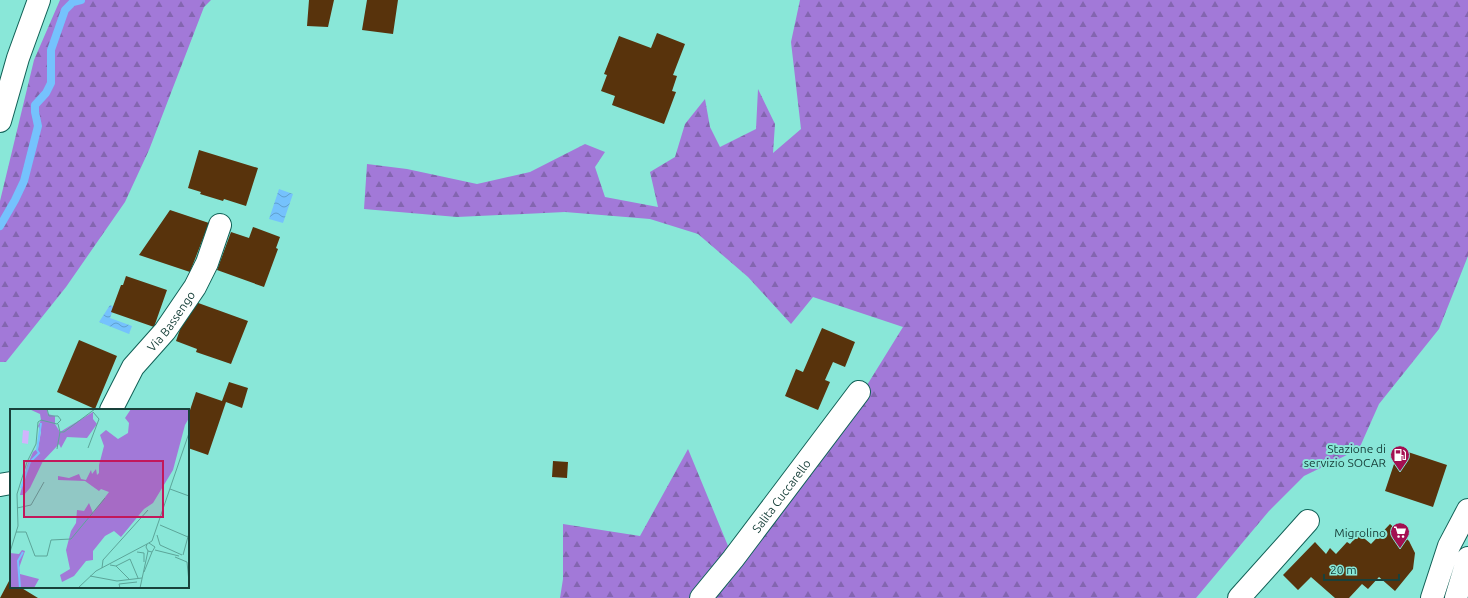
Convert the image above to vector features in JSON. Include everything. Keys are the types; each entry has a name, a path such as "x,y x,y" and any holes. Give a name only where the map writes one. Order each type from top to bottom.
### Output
{"street":[{"path":"0,121 18,58 39,0"},
{"name":"Via Bassengo","path":"112,409 133,367 164,331 195,287 207,263 220,225"},
{"name":"Salita Cuccarello","path":"701,598 738,553 860,392"},
{"path":"0,485 10,483"},
{"path":"1432,598 1449,546 1468,510"},
{"path":"1239,598 1308,521"},
{"path":"1456,598 1468,558"}],"green space":[{"path":"60,0 211,0 204,7 149,150 125,202 66,287 6,362 0,362 0,201 34,60"},
{"path":"800,0 1468,0 1468,256 1439,329 1379,404 1359,449 1304,476 1269,511 1196,598 560,598 563,579 563,524 640,536 688,449 733,558 841,427 903,327 813,297 791,324 748,277 698,234 650,219 565,212 457,217 364,209 367,164 407,169 477,184 530,172 585,144 605,152 595,167 605,197 658,207 650,172 675,157 685,124 705,99 710,127 720,147 756,129 758,89 775,124 773,153 801,129 791,42"}],"water":[{"path":"279,189 293,194 283,223 269,219"},
{"path":"110,305 114,307 110,318 132,326 129,334 99,322"}],"building":[{"path":"309,0 334,0 328,27 307,26"},
{"path":"367,0 398,0 393,34 362,30"},
{"path":"657,33 685,44 673,75 677,76 672,91 676,92 664,124 612,105 615,96 601,91 607,75 604,74 619,36 651,48"},
{"path":"199,150 258,168 246,206 224,199 223,201 200,194 201,192 188,188"},
{"path":"170,210 209,223 190,272 139,255"},
{"path":"253,227 280,237 276,248 278,249 264,287 217,270 231,232 249,238"},
{"path":"126,276 167,290 154,327 111,312"},
{"path":"190,300 248,321 231,364 196,352 197,349 176,341"},
{"path":"822,328 855,342 845,367 833,362 825,380 830,382 818,410 785,396 796,369 803,372"},
{"path":"79,340 117,356 95,409 57,392"},
{"path":"229,382 248,388 242,408 226,402 208,455 189,448 189,413 196,392 222,401"},
{"path":"1399,449 1447,465 1433,507 1385,491"},
{"path":"553,461 568,462 567,478 552,477"},
{"path":"1390,524 1409,541 1415,553 1413,569 1395,591 1379,577 1368,589 1362,584 1349,598 1335,598 1311,577 1298,590 1283,575 1315,542 1326,554 1330,548 1336,554 1347,542 1350,544 1359,534 1371,544"},
{"path":"9,581 10,588 22,588 38,598 0,598"}],"waterway":[{"path":"0,226 24,181 38,126 35,105 46,93 51,83 51,50 65,10 73,2 81,0"}],"place":[{"name":"Stazione di servizio SOCAR","path":"1400,472"},
{"name":"Migrolino","path":"1400,549"}]}
